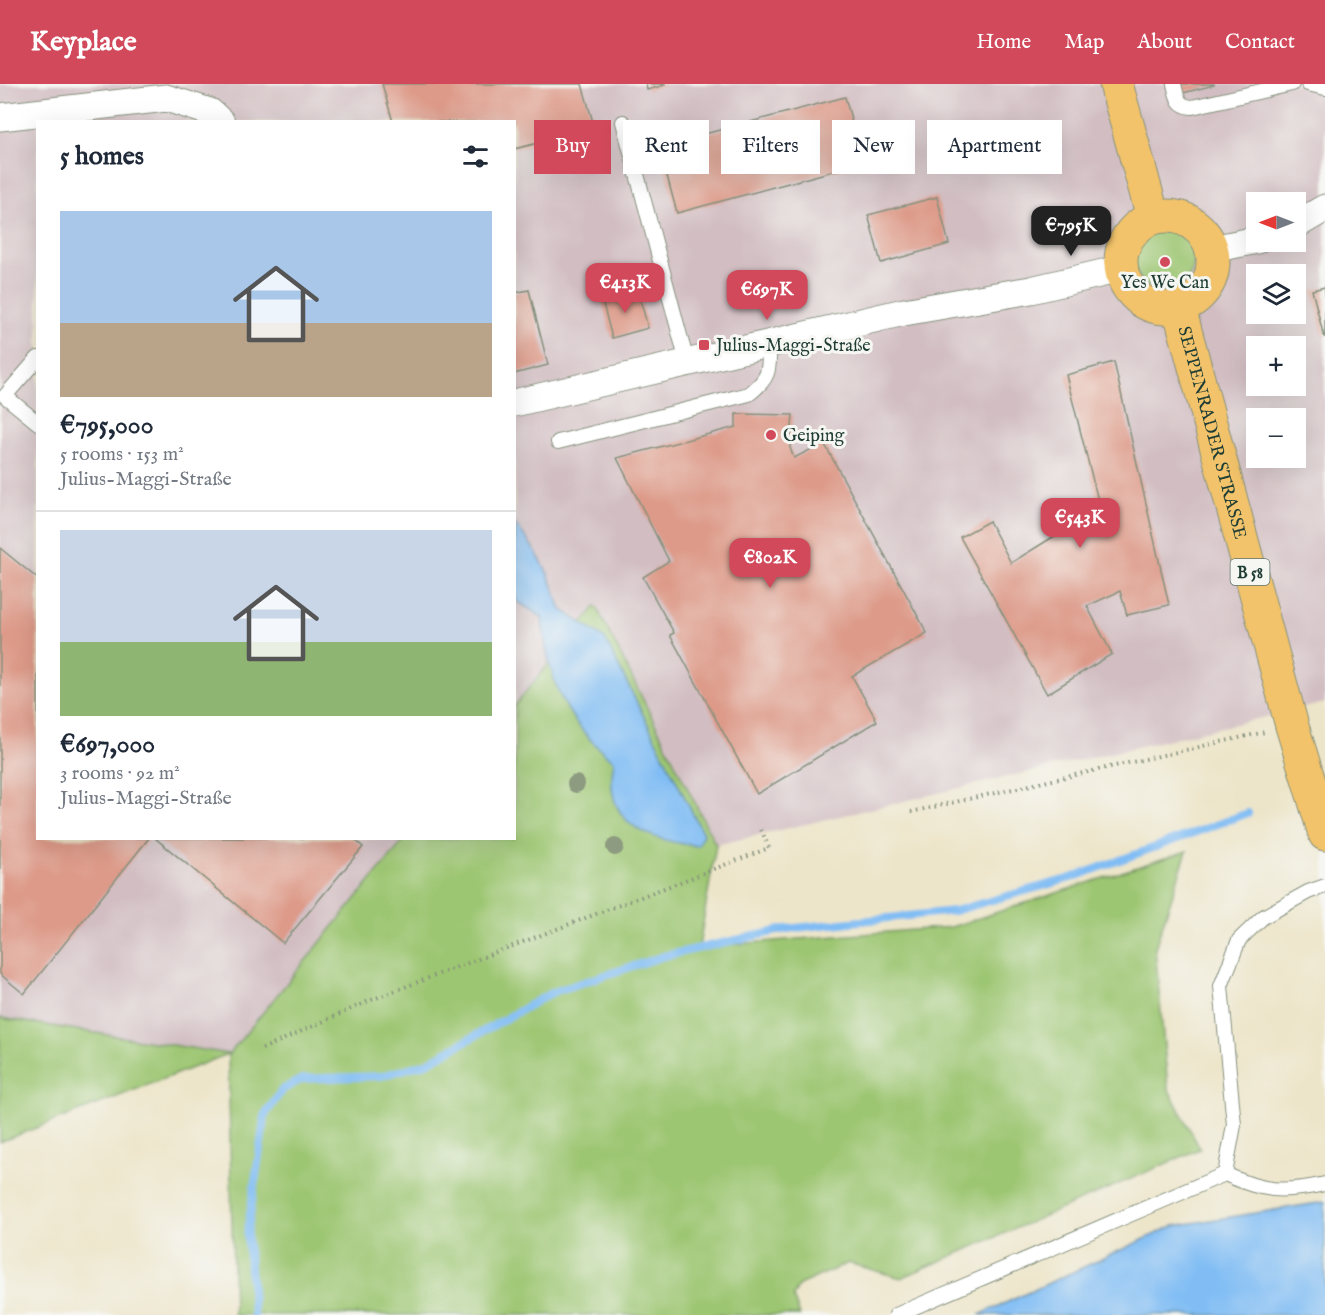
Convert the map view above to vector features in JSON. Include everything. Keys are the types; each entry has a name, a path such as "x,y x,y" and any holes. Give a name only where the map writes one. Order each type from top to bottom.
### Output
{"main road":[{"path":"1116,84 1153,217"},
{"path":"1172,215 1190,220 1203,232 1212,249 1213,268 1207,286 1194,300 1179,308 1158,308 1141,300 1128,287 1120,269 1121,252 1127,237 1138,224 1153,217 1172,215"},
{"name":"SEPPENRADER STRASSE","path":"1179,308 1292,726 1325,834"}],"street":[{"path":"0,117 166,98 210,112 219,120"},
{"path":"1306,219 1325,208"},
{"path":"1212,249 1246,242"},
{"path":"516,403 904,312 1031,290 1120,269"}],"lane":[{"path":"1174,84 1179,103 1192,107 1292,84"},
{"path":"1308,84 1325,88"},
{"path":"637,174 687,362"},
{"path":"558,442 749,394 763,383 769,370 769,343"},
{"path":"36,359 5,396 36,421"},
{"path":"1225,1174 1234,1125 1221,986 1239,940 1263,917 1308,892 1325,886"},
{"path":"896,1315 1225,1174 1254,1188 1297,1190 1325,1184"}],"path":[{"path":"911,812 1292,726"},
{"path":"262,1049 371,1000 769,848 760,827"}],"shaded area":[{"path":"0,84 1325,84 1325,703 716,845 597,606 516,704 516,120 36,120 36,840 404,840 229,1054 0,1018"}],"green space":[{"path":"1164,230 1181,235 1189,243 1194,260 1189,277 1181,285 1164,290 1147,285 1139,277 1134,260 1139,243 1147,235"},
{"path":"596,606 716,845 699,947 951,927 1187,851 1155,948 1168,1088 1200,1149 901,1278 848,1263 799,1285 793,1297 800,1315 234,1315 228,1054 0,1142 0,1018 229,1054 404,840 516,840 516,704"}],"water":[{"path":"516,525 542,564 553,586 560,608 605,639 703,834 698,846 661,839 645,833 621,814 614,800 612,782 614,761 583,731 562,698 548,660 542,617 516,601"},
{"path":"1325,1202 1325,1315 979,1315 1173,1226"}],"building":[{"path":"382,84 582,84 592,120 534,120 534,144 516,149 516,120 392,120"},
{"path":"646,84 665,84 665,85 647,90"},
{"path":"1181,84 1214,84 1214,85 1183,93"},
{"path":"845,97 851,120 832,120 832,171 677,213 667,174 709,174 709,133 721,130 721,174 820,174 820,120 758,120"},
{"path":"937,197 949,244 881,263 868,215"},
{"path":"1325,287 1325,337 1324,337 1312,290"},
{"path":"529,290 548,365 516,373 516,293"},
{"path":"638,291 648,328 612,338 602,300"},
{"path":"1114,362 1169,605 1127,615 1120,591 1087,606 1112,654 1047,694 960,537 989,521 1011,563 1053,537 1103,520 1066,375"},
{"path":"736,414 793,415 790,448 794,458 824,443 927,633 852,676 877,721 757,794 670,635 674,633 643,577 669,561 617,458 736,427"},
{"path":"0,548 36,577 36,840 147,840 24,994 0,974"},
{"path":"157,840 355,840 363,847 283,943"}],"waterway":[{"path":"254,1315 247,1235 265,1115 282,1090 302,1079 381,1076 427,1063 553,992 664,956 786,929 954,911 1071,878 1248,813"}],"place":[{"name":"Yes We Can","path":"1165,262"},
{"name":"Julius-Maggi-Straße","path":"704,345"},
{"name":"Geiping","path":"771,435"}]}
